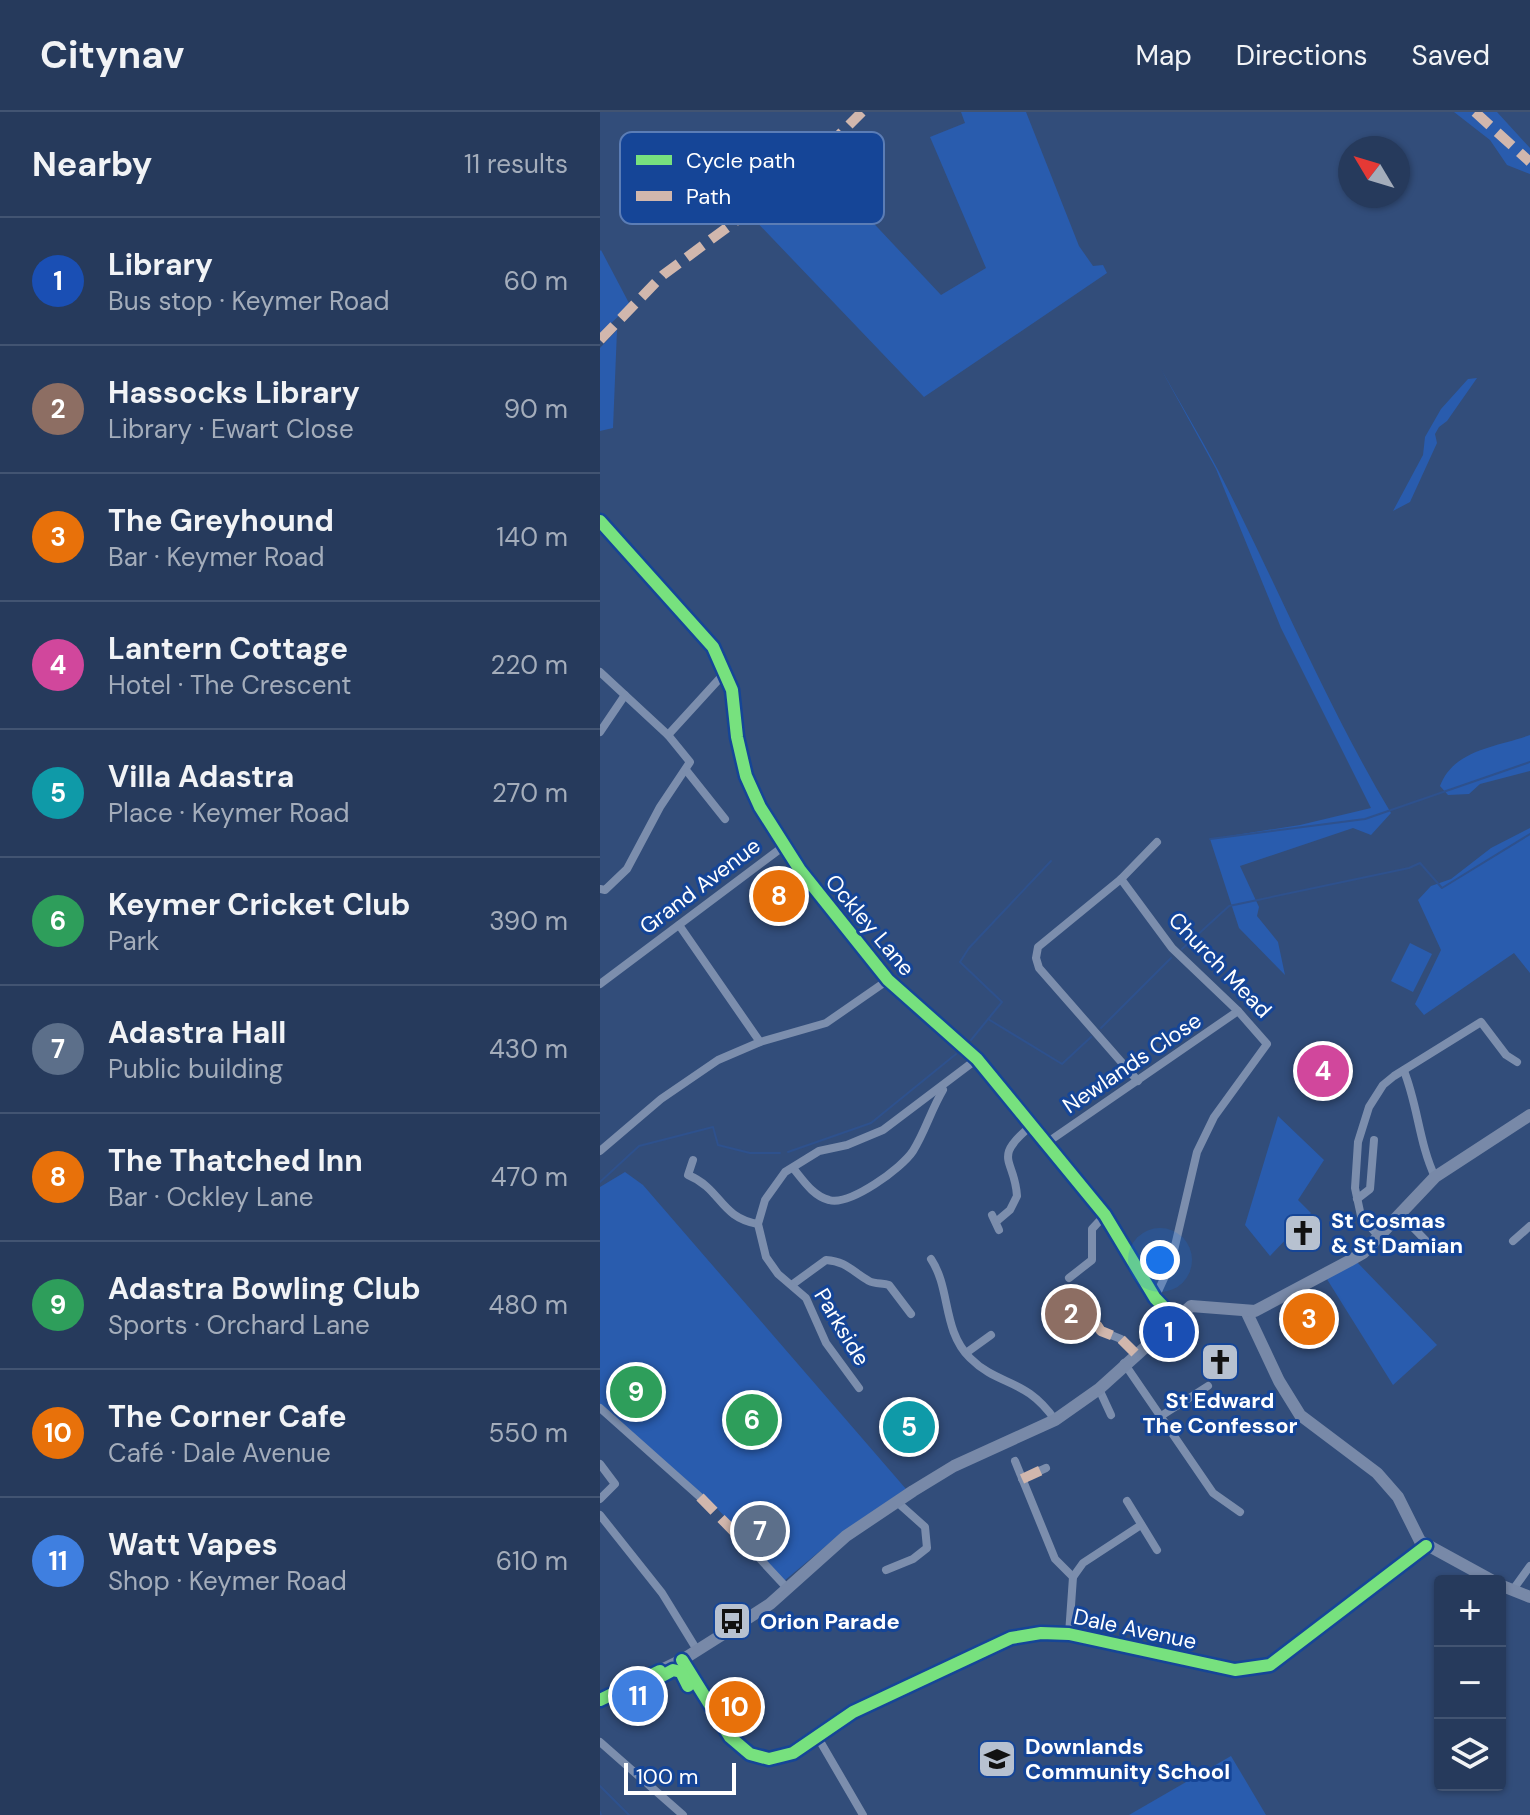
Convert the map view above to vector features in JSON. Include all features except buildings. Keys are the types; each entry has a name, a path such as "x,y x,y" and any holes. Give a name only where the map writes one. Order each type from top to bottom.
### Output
{"street":[{"name":"Ockley Lane","path":"600,521 713,647 727,675 746,776 760,807 784,846 888,980 977,1059 1105,1215 1155,1298 1175,1319"},
{"path":"600,672 668,735 687,754 690,762 660,807 627,869 605,890 600,889"},
{"path":"668,735 721,677 727,675"},
{"path":"600,732 625,695"},
{"path":"686,770 725,819"},
{"path":"1138,1081 1039,968 1036,958 1038,947 1121,879 1157,842"},
{"name":"Grand Avenue","path":"600,984 784,846"},
{"name":"Church Mead","path":"1121,879 1172,948 1238,1011 1267,1044 1214,1117 1197,1152 1171,1263 1155,1298"},
{"path":"679,925 760,1042"},
{"path":"600,1151 682,1083 718,1060 760,1042 826,1023 888,980"},
{"name":"Newlands Close","path":"1045,1144 1238,1011"},
{"path":"1379,1237 1361,1216 1355,1168 1361,1127 1383,1085 1481,1022 1506,1055 1517,1062"},
{"path":"693,1160 686,1180 709,1184 733,1215 758,1224 771,1188 793,1168 819,1151 847,1145 883,1130 946,1086 977,1059"},
{"path":"1404,1071 1417,1108 1422,1146 1435,1177"},
{"path":"793,1168 805,1183 827,1200 836,1202 865,1189 896,1170 910,1156 946,1086"},
{"path":"600,1700 682,1660 787,1588 846,1536 954,1466 1055,1420 1099,1389 1135,1353 1191,1306 1247,1313 1349,1261 1379,1237 1435,1177 1529,1116"},
{"path":"996,1222 1010,1210 1017,1196 1007,1163 1008,1151 1031,1126"},
{"path":"1357,1199 1370,1189 1374,1140"},
{"path":"1400,1214 1432,1247"},
{"path":"1069,1278 1092,1260 1092,1229 1105,1215"},
{"name":"Parkside","path":"758,1224 766,1257 778,1274 793,1284 811,1306 818,1330 859,1388"},
{"path":"1513,1241 1530,1226"},
{"path":"931,1259 939,1271 953,1334 966,1353 986,1370 1038,1397 1055,1420"},
{"path":"793,1284 826,1260 832,1260 849,1265 870,1282 889,1285 911,1314"},
{"path":"1050,1302 1076,1298 1081,1301 1101,1331 1121,1339 1135,1353"},
{"path":"1247,1313 1279,1381 1300,1415 1390,1486 1404,1507 1416,1535 1426,1546 1482,1575"},
{"path":"966,1353 991,1335"},
{"path":"1124,1363 1213,1493 1240,1512"},
{"path":"1161,1416 1208,1386"},
{"path":"1099,1389 1111,1415"},
{"path":"600,1408 700,1497"},
{"path":"1015,1461 1055,1559 1073,1577"},
{"path":"600,1464 615,1484 600,1499"},
{"path":"1022,1479 1046,1468"},
{"path":"1127,1501 1157,1550"},
{"path":"886,1570 913,1559 927,1548 925,1527 897,1502"},
{"path":"600,1515 657,1586 697,1650"},
{"path":"1069,1634 1073,1577 1083,1563 1141,1525"},
{"name":"Dale Avenue","path":"682,1660 722,1725 750,1754 769,1759 781,1758 853,1712 1011,1638 1041,1633 1069,1634 1235,1670 1270,1665 1426,1546"},
{"path":"749,1547 787,1588"},
{"path":"1530,1566 1506,1588 1530,1597"},
{"path":"817,1736 863,1815"},
{"path":"600,1742 683,1815"}],"shaded area":[{"path":"961,112 1026,112 1079,246 1093,266 1103,265 1107,273 924,397 759,224 874,224 941,295 986,268 930,137 965,123"},
{"path":"1454,112 1497,112 1530,148 1530,174 1507,165 1490,140"},
{"path":"600,251 630,305 600,334"},
{"path":"617,330 613,428 600,431 600,348"},
{"path":"1161,369 1218,470 1323,686 1391,813 1371,835 1353,828 1240,866 1259,907 1257,916 1278,942 1285,975 1239,928 1210,839 1300,825 1371,808 1281,628 1216,469"},
{"path":"1477,378 1435,434 1437,443 1410,502 1393,511 1423,455 1425,437 1441,409 1468,379"},
{"path":"1530,735 1530,771 1480,784 1469,794 1448,795 1440,786 1455,764 1466,757"},
{"path":"1530,828 1530,973 1514,953 1424,1015 1415,1004 1441,950 1418,900 1431,886 1451,879 1491,848"},
{"path":"1410,943 1432,954 1413,992 1391,981"},
{"path":"1278,1116 1324,1160 1298,1200 1311,1213 1270,1256 1245,1225"},
{"path":"625,1172 643,1185 906,1489 844,1531 784,1581 713,1504 600,1404 600,1187"},
{"path":"1355,1260 1437,1345 1393,1385 1325,1276"},
{"path":"1231,1756 1266,1815 1129,1815"}],"waterway":[{"path":"1210,839 1365,819 1530,762"},
{"path":"1182,949 1229,906 1409,868 1420,863 1442,888 1530,834"},
{"path":"971,1040 1002,1002 960,962 969,948 1051,861"},
{"path":"1101,1028 1171,958"},
{"path":"988,1019 1062,1064 1091,1037"},
{"path":"788,1152 871,1123 956,1054"},
{"path":"600,1182 639,1146 713,1127 718,1145 750,1153 780,1153"},
{"path":"600,1786 629,1815"}],"marked path":[{"path":"842,132 862,112"},
{"path":"1475,112 1530,162"},
{"path":"600,340 663,275 732,224"},
{"path":"1050,1302 1076,1298 1101,1331 1121,1339 1135,1353"},
{"path":"1022,1479 1046,1468"},
{"path":"700,1497 749,1547"}],"cycle path":[{"path":"600,521 713,647 732,690 737,737 746,776 760,807 800,870 888,980 977,1059 1105,1215 1155,1298 1175,1319"},
{"path":"682,1660 730,1737 750,1754 769,1759 793,1753 853,1712 1011,1638 1041,1633 1069,1634 1235,1670 1270,1665 1426,1546"},
{"path":"600,1700 660,1671 662,1676 673,1670 681,1672 688,1686"}],"place":[{"name":"The Thatched Inn","path":"779,896"},
{"name":"Lantern Cottage","path":"1323,1071"},
{"name":"St Cosmas & St Damian","path":"1303,1233"},
{"name":"Hassocks Library","path":"1071,1314"},
{"name":"The Greyhound","path":"1309,1319"},
{"name":"Library","path":"1169,1332"},
{"name":"St Edward The Confessor","path":"1220,1362"},
{"name":"Adastra Bowling Club","path":"636,1392"},
{"name":"Keymer Cricket Club","path":"752,1420"},
{"name":"Villa Adastra","path":"909,1427"},
{"name":"Adastra Hall","path":"760,1531"},
{"name":"Orion Parade","path":"732,1621"},
{"name":"Watt Vapes","path":"638,1696"},
{"name":"The Corner Cafe","path":"735,1707"},
{"name":"Downlands Community School","path":"997,1759"}]}
